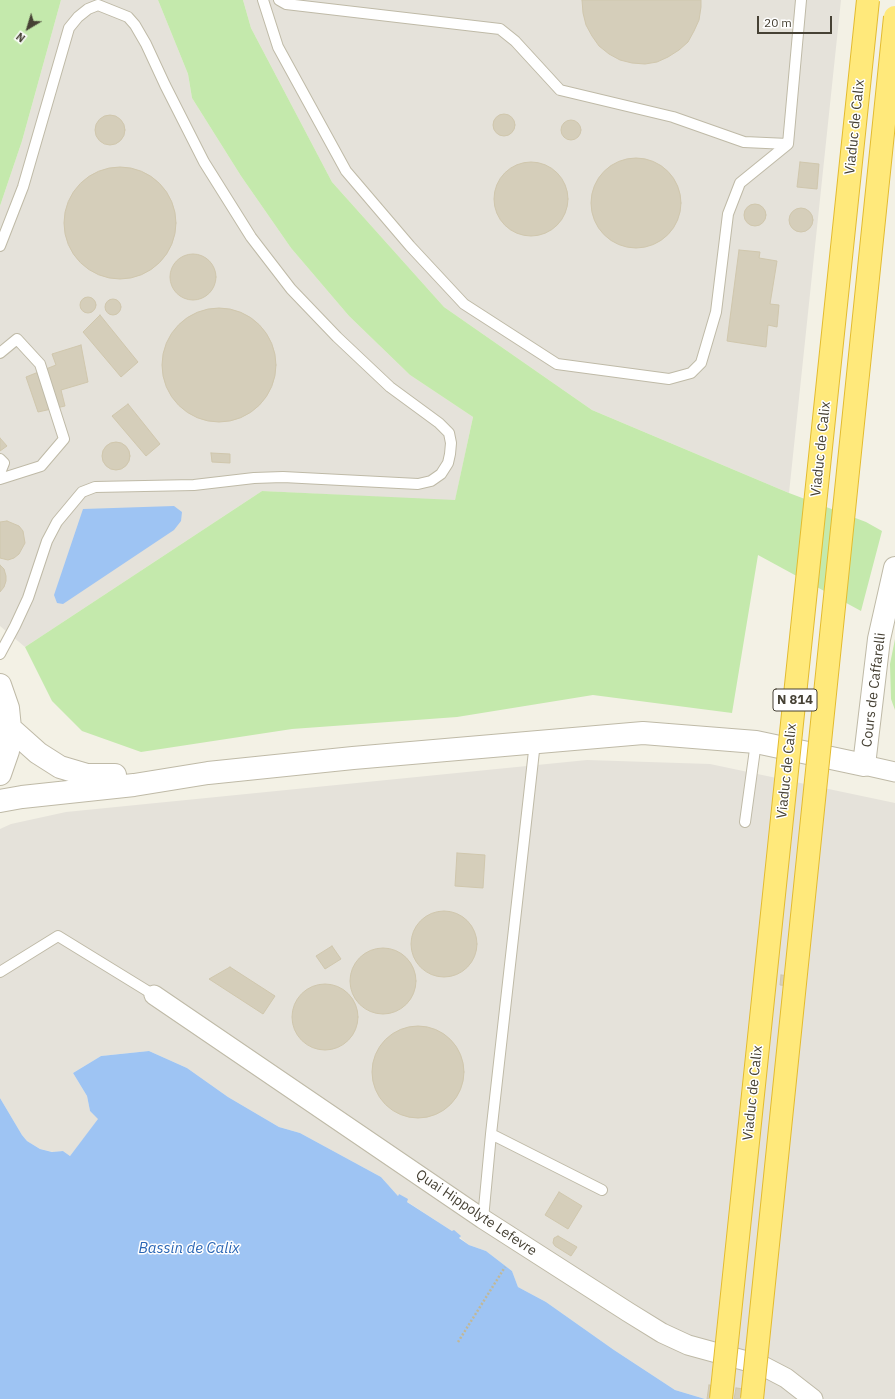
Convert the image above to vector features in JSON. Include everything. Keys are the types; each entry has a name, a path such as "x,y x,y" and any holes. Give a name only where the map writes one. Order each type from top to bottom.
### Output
{"highway":[{"name":"Viaduc de Calix","path":"721,1399 868,0"},
{"name":"Viaduc de Calix","path":"752,1399 895,17"}],"street":[{"name":"Cours de Caffarelli","path":"864,765 879,639 895,568"},
{"path":"0,685 8,708 10,728 8,751 0,774"},
{"path":"10,728 38,753 60,767 87,775 208,773"},
{"path":"0,801 22,797 134,785 208,773 353,758 643,733 756,742 895,772"},
{"name":"Quai Hippolyte Lefevre","path":"154,995 483,1219 662,1333 688,1345 761,1365 786,1378 813,1399"}],"lane":[{"path":"263,0 278,47 346,171 410,246 464,304 556,364 669,379 691,373 701,363 716,312 728,214 740,183 788,144 801,0"},
{"path":"280,0 286,4 500,29 515,41 560,90 673,117 744,142 788,144"},
{"path":"0,246 23,187 69,28 78,17 88,9 98,5 128,17 135,25 146,44 204,162 251,237 291,289 337,337 390,386 439,423 449,433 451,444 448,463 441,474 431,481 418,484 283,477 254,478 194,485 95,487 82,492 69,505 57,522 47,541 28,598 0,654"},
{"path":"0,353 17,339 40,364 64,439 41,466 0,479"},
{"path":"0,459 4,463 0,473"},
{"path":"483,1219 491,1134 535,742"},
{"path":"745,822 756,742"},
{"path":"0,972 58,936 154,995"},
{"path":"491,1134 602,1190"}],"path":[{"path":"458,1342 505,1267"}],"shaded area":[{"path":"61,0 158,0 188,74 192,98 241,176 291,248 349,316 410,375 473,417 455,501 262,491 25,647 0,626 0,206 22,141"},
{"path":"243,0 841,0 789,493 592,410 444,307 332,182 251,28"},
{"path":"587,760 710,764 895,803 895,1399 705,1399 675,1390 614,1350 546,1302 518,1287 512,1271 486,1251 469,1245 452,1231 406,1201 399,1194 398,1196 381,1177 300,1133 279,1127 228,1097 187,1068 149,1051 101,1056 73,1073 87,1096 90,1111 99,1119 70,1156 63,1151 53,1152 40,1149 27,1141 0,1098 0,829 11,824 66,812"}],"green space":[{"path":"0,0 61,0 22,141 0,206"},
{"path":"158,0 243,0 251,28 332,182 444,307 592,410 789,493 866,522 882,531 861,611 758,555 732,713 593,695 457,717 292,729 141,752 82,731 52,701 25,647 262,491 455,500 473,417 410,375 349,316 291,248 241,176 192,98 188,74"},
{"path":"895,639 895,710 891,699 890,664"}],"water":[{"path":"174,506 182,512 181,521 174,530 63,604 57,603 54,595 83,509"},
{"name":"Bassin de Calix","path":"149,1051 187,1068 228,1097 279,1127 300,1133 381,1177 398,1196 399,1194 408,1199 407,1202 452,1231 454,1230 461,1236 459,1238 469,1245 486,1251 512,1271 518,1287 546,1302 614,1350 675,1390 705,1399 0,1399 0,1098 27,1141 40,1149 52,1152 63,1151 70,1156 98,1119 90,1111 87,1096 73,1073 101,1056"}],"building":[{"path":"582,0 701,0 701,7 699,20 688,42 668,57 657,62 645,64 620,60 599,46 586,25"},
{"path":"504,114 512,117 515,125 512,133 504,136 496,133 493,125 496,117"},
{"path":"110,115 120,120 125,130 120,140 110,145 100,140 95,130 100,120"},
{"path":"571,120 578,123 581,130 578,137 571,140 564,137 561,130 564,123"},
{"path":"636,158 653,162 668,171 677,186 681,203 677,220 668,235 653,244 636,248 619,244 604,235 595,220 591,203 595,186 604,171 619,162"},
{"path":"531,162 545,165 557,173 565,185 568,199 565,213 557,225 545,233 531,236 517,233 505,225 497,213 494,199 497,185 505,173 517,165"},
{"path":"800,162 819,164 817,189 797,187"},
{"path":"120,167 142,171 160,183 172,201 176,223 172,245 160,263 142,275 120,279 98,275 80,263 68,245 64,223 68,201 80,183 98,171"},
{"path":"755,204 763,207 766,215 763,223 755,226 747,223 744,215 747,207"},
{"path":"801,208 809,212 813,220 809,228 801,232 793,228 789,220 793,212"},
{"path":"739,250 760,252 759,258 777,261 770,304 779,305 777,327 768,325 766,347 727,341"},
{"path":"198,254 202,255 212,264 215,268 215,286 206,296 198,300 188,300 180,296 171,286 170,272 174,264 184,255"},
{"path":"88,297 95,302 96,305 91,312 88,313 81,308 80,305 85,298"},
{"path":"113,299 119,301 121,307 119,313 113,315 107,313 105,307 107,301"},
{"path":"219,308 230,309 241,313 259,325 271,343 275,354 275,376 271,387 259,405 241,417 230,421 219,422 208,421 197,417 179,405 167,387 163,376 162,365 163,354 167,343 179,325 197,313 208,309"},
{"path":"100,315 138,362 121,377 83,332"},
{"path":"81,345 88,382 61,390 65,406 38,412 26,377 56,365 52,354"},
{"path":"128,404 160,444 146,456 112,416"},
{"path":"0,438 7,446 0,451"},
{"path":"116,442 126,446 130,456 126,466 116,470 106,466 102,456 106,446"},
{"path":"211,453 230,454 230,463 212,462"},
{"path":"7,521 19,526 23,531 25,543 19,554 8,560 0,558 0,522"},
{"path":"0,565 4,569 6,581 0,592"},
{"path":"457,853 485,855 483,888 455,886"},
{"path":"444,911 457,914 467,921 474,931 477,944 474,957 467,967 457,974 444,977 431,974 421,967 414,957 411,944 414,931 421,921 431,914"},
{"path":"332,946 341,959 325,969 316,956"},
{"path":"377,948 389,948 401,953 411,963 416,975 414,994 401,1009 389,1014 377,1014 365,1009 355,999 350,987 350,975 355,963 365,953"},
{"path":"230,967 275,996 263,1014 209,979"},
{"path":"781,975 791,976 790,986 780,985"},
{"path":"325,984 337,987 348,994 355,1005 358,1017 355,1029 348,1040 337,1047 325,1050 313,1047 302,1040 295,1029 292,1017 295,1005 302,994 313,987"},
{"path":"418,1026 436,1029 451,1039 461,1054 464,1072 461,1090 451,1105 436,1115 418,1118 400,1115 385,1105 375,1090 372,1072 375,1054 385,1039 400,1029"},
{"path":"559,1192 582,1206 568,1229 545,1215"},
{"path":"558,1236 577,1247 571,1256 555,1246 553,1243 554,1238"},
{"path":"709,1385 718,1387 717,1399 707,1399"},
{"path":"736,1388 745,1389 744,1399 734,1399"}]}
